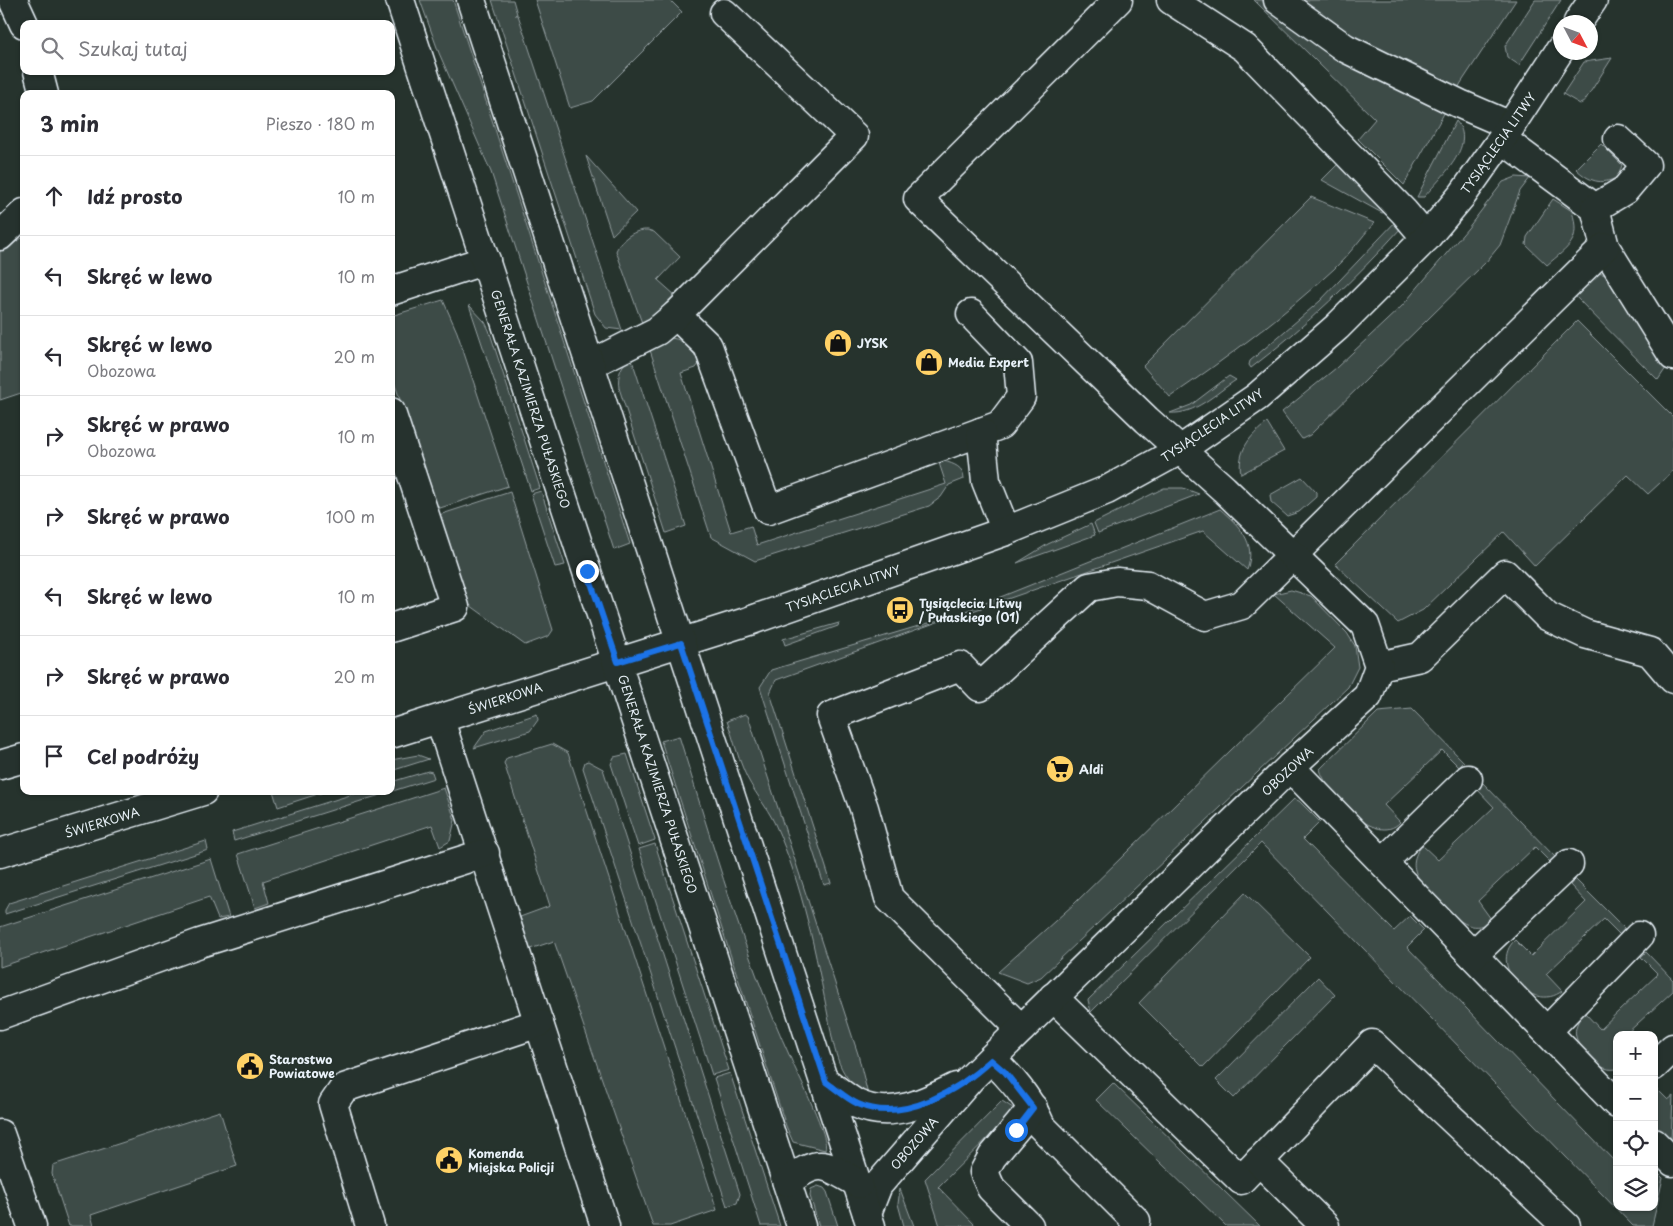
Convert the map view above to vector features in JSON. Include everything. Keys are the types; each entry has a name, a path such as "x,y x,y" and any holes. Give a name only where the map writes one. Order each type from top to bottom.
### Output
{"street":[{"path":"13,0 22,20"},
{"name":"GENERAŁA KAZIMIERZA PUŁASKIEGO","path":"400,0 801,1226"},
{"path":"471,0 826,1082 869,1220"},
{"path":"1118,0 918,199 1365,624 1379,666 1420,657 1505,574 1547,616 1585,634 1650,652 1673,678"},
{"path":"1172,0 1245,48 1404,212 1426,238"},
{"path":"1278,0 1345,48 1460,104 1507,132 1595,208 1605,247 1673,356"},
{"path":"1583,15 1593,0"},
{"path":"591,364 657,330 676,315 854,136 724,13"},
{"name":"TYSIĄCLECIA LITWY","path":"618,662 749,621 1006,531 1107,490 1180,450 1257,397 1337,327 1426,238 1463,194 1507,132 1554,60"},
{"path":"39,75 43,90"},
{"path":"1595,208 1625,190 1646,165 1618,139"},
{"path":"0,236 20,217"},
{"path":"1021,1029 889,898 864,808 831,716 960,666 980,687 1089,587 1117,582 1148,585 1205,616 1242,605 1605,247"},
{"path":"395,290 486,260"},
{"path":"676,315 708,346 768,510 1000,425 1020,397 1018,363 971,314"},
{"path":"395,424 455,607 395,627"},
{"path":"981,432 986,481 1006,531"},
{"name":"ŚWIERKOWA","path":"395,733 618,662"},
{"name":"OBOZOWA","path":"869,1220 878,1185 970,1079 1290,767 1368,696 1379,666"},
{"path":"440,720 604,1226"},
{"path":"0,765 20,759"},
{"path":"1290,767 1613,1099"},
{"path":"1383,862 1468,779"},
{"name":"ŚWIERKOWA","path":"0,852 190,795"},
{"path":"0,1015 200,943 485,854"},
{"path":"1473,955 1569,864"},
{"path":"1547,1031 1638,936"},
{"path":"1053,997 1241,1180 1372,1044 1566,1226"},
{"path":"370,1226 333,1104 344,1088 539,1024"},
{"path":"1658,1062 1673,1048"},
{"path":"991,1060 1005,1072 1033,1108 1041,1126 1136,1220 1136,1226"},
{"name":"OBOZOWA","path":"826,1082 858,1104 887,1111 923,1104 970,1079"},
{"path":"1029,1226 991,1188 984,1172 992,1157 1033,1108"},
{"path":"0,1134 32,1226"},
{"path":"1658,1147 1673,1162"},
{"path":"1259,1161 1325,1226"},
{"path":"787,1182 805,1169 820,1164 831,1167 859,1184"}],"shaded area":[{"path":"420,0 453,0 630,544 614,550 491,172 439,53"},
{"path":"492,0 513,0 517,14 515,15 518,15 622,330 606,328 595,314"},
{"path":"535,0 670,0 682,12 593,101 570,108"},
{"path":"1254,0 1516,0 1461,83 1404,185 1358,139 1375,119"},
{"path":"1535,0 1561,0 1519,65 1507,57 1505,46"},
{"path":"1612,58 1584,102 1580,104 1563,94 1584,62"},
{"path":"1456,121 1462,130 1462,140 1454,161 1424,197 1417,197"},
{"path":"1601,144 1622,165 1618,177 1601,182 1586,177 1576,169"},
{"path":"586,156 636,212 612,235"},
{"path":"1342,160 1386,212 1382,213 1322,180"},
{"path":"1516,177 1530,178 1520,191 1500,245 1486,262 1310,435 1302,439 1282,412 1336,368 1402,306 1468,228 1503,182"},
{"path":"1311,197 1374,223 1339,264 1315,286 1275,320 1170,397 1143,366"},
{"path":"1553,199 1572,211 1575,230 1574,237 1567,248 1547,265 1526,245 1527,237"},
{"path":"1398,219 1401,228 1366,265 1311,319 1251,368 1249,365 1250,361 1320,301"},
{"path":"648,230 654,232 680,257 658,280 676,296 656,315 642,323 616,251 621,243 633,233"},
{"path":"20,239 20,393 0,400 0,251"},
{"path":"1591,272 1608,275 1619,285 1666,368 1658,380 1569,290"},
{"path":"443,300 457,332 508,486 437,509 395,385 395,315"},
{"path":"469,305 485,322 489,330 540,488 531,491"},
{"path":"1577,321 1673,417 1673,471 1648,494 1628,475 1535,566 1504,532 1423,610 1398,623 1335,564"},
{"path":"671,338 677,339 689,346 699,364 696,368 681,373 731,532 751,526 757,545 946,484 939,463 944,461 960,469 964,479 949,485 941,497 929,506 755,561 711,537 649,347"},
{"path":"631,357 686,526 666,533 619,388 621,371"},
{"path":"1229,376 1236,380 1205,402 1188,411 1170,413 1191,405"},
{"path":"1267,423 1284,451 1241,474 1241,459 1246,445 1255,433"},
{"path":"1302,477 1316,492 1316,497 1299,512 1287,516 1271,502 1270,495"},
{"path":"1164,488 1183,488 1199,494 1098,533 1094,523"},
{"path":"541,491 565,565 555,567 531,494"},
{"path":"510,492 553,630 549,636 525,645 467,603 439,515"},
{"path":"1220,509 1240,528 1248,543 1250,551 1247,570 1203,531 964,614 963,612"},
{"path":"1091,524 1095,535 1017,563 1048,544"},
{"path":"1291,590 1311,596 1347,633 1355,646 1358,667 1348,687 1041,977 1027,983 998,972 1074,904 1335,648 1274,594"},
{"path":"942,619 776,680 770,693 831,883 824,885 760,687 771,670"},
{"path":"839,623 838,626 785,645 783,639"},
{"path":"1412,709 1464,762 1459,767 1442,750 1384,805 1400,822 1390,828 1378,828 1365,823 1341,803 1324,779 1320,769 1378,712"},
{"path":"537,714 538,720 530,731 474,748 486,731"},
{"path":"745,714 748,716 858,1054 868,1095 850,1081 844,1073 836,1054 801,896 775,824 751,785 739,759 727,721"},
{"path":"679,736 717,859 758,980 818,1120 826,1144 825,1150 793,1142 786,1126 661,741"},
{"path":"552,744 568,753 717,1210 670,1226 653,1226 554,941 530,949 520,917 550,906 504,763 507,758"},
{"path":"627,754 655,840 638,846 611,764 614,757"},
{"path":"418,755 429,759 395,770 395,759"},
{"path":"588,761 603,769 740,1194 737,1203 727,1206 583,768 585,762"},
{"path":"428,771 432,772 434,778 395,790 395,781"},
{"path":"1483,783 1556,858 1551,863 1535,847 1478,901 1491,919 1482,925 1472,926 1462,922 1443,906 1417,876 1414,862 1422,845 1438,860 1494,807 1477,789"},
{"path":"444,788 455,820 450,841 440,847 432,825 263,881 269,903 255,908 238,854"},
{"path":"274,795 315,795 278,807"},
{"path":"350,795 380,795 234,841 232,832"},
{"path":"1294,799 1299,801 1320,822 1303,839 1394,931 1410,916 1424,930 1407,947 1613,1160 1613,1205 1261,843 1091,1012 1088,1000"},
{"path":"206,841 208,850 5,914 9,903"},
{"path":"655,844 729,1070 712,1075 639,849"},
{"path":"211,859 229,917 218,919 209,897 0,967 0,927"},
{"path":"1575,879 1626,930 1620,935 1604,919 1546,974 1562,991 1551,996 1538,996 1527,992 1517,984 1510,974 1506,962 1508,951 1515,940 1531,956 1586,902 1570,885"},
{"path":"1245,893 1310,957 1203,1067 1139,1003"},
{"path":"1646,952 1673,980 1673,991 1629,1031 1613,1031 1613,1069 1602,1067 1577,1040 1577,1025 1584,1012 1600,1029 1658,974 1641,957"},
{"path":"1318,977 1335,995 1234,1098 1216,1080"},
{"path":"730,1073 780,1226 761,1226 714,1078"},
{"path":"1113,1083 1260,1226 1226,1226 1096,1100"},
{"path":"1658,1090 1668,1100 1673,1096 1671,1144 1658,1130"},
{"path":"1002,1101 1016,1110 938,1187 976,1226 940,1226 925,1179"},
{"path":"220,1111 237,1166 91,1215 94,1226 69,1226 52,1174 53,1165"},
{"path":"1658,1173 1663,1178 1658,1200"},
{"path":"818,1186 824,1188 827,1192 838,1226 819,1226 810,1196 811,1189"},
{"path":"900,1189 914,1226 904,1226 898,1204"},
{"path":"1618,1211 1655,1211 1652,1226 1633,1226"}],"place":[{"name":"JYSK","path":"838,343"},
{"name":"Media Expert","path":"929,362"},
{"name":"Tysiąclecia Litwy / Pułaskiego (01)","path":"900,610"},
{"name":"Aldi","path":"1060,769"},
{"name":"Starostwo Powiatowe","path":"250,1066"},
{"name":"Komenda Miejska Policji","path":"449,1160"}],"route":[{"path":"587,571 618,662 681,643 805,1024 826,1082 858,1104 887,1111 923,1104 970,1079 991,1060 1005,1072 1033,1108 1016,1130"}]}
